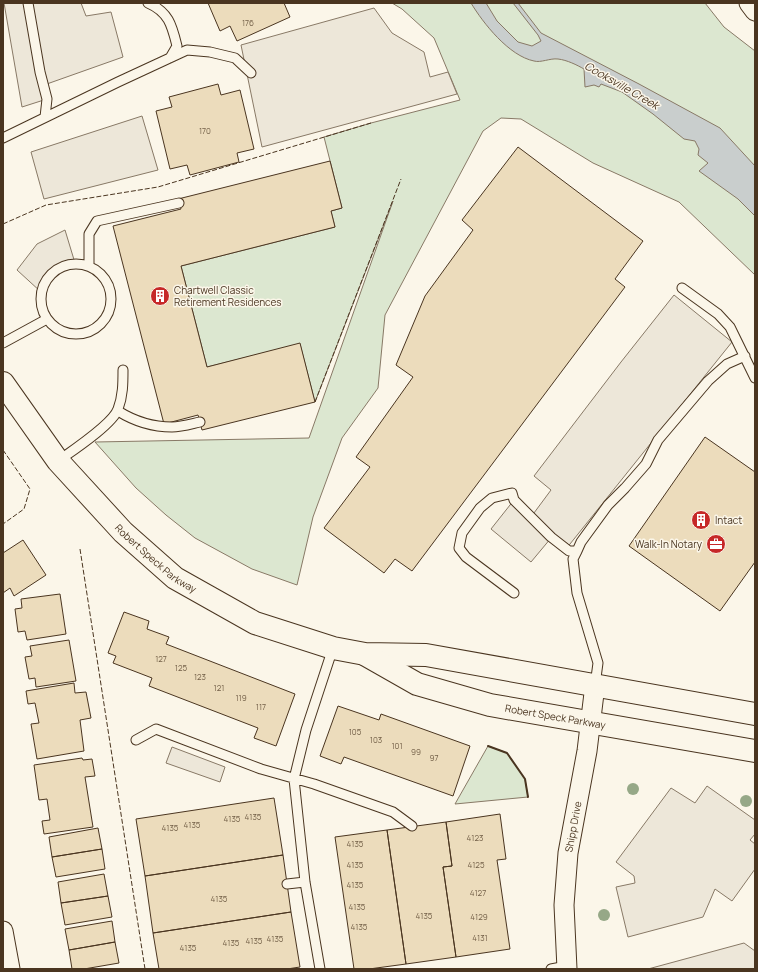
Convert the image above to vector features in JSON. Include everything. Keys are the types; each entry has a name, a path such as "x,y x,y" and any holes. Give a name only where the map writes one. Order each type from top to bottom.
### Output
{"street":[{"path":"749,3 755,11"},
{"name":"Robert Speck Parkway","path":"3,383 58,461 123,532 175,578 255,623 333,648 365,654 426,655 755,714"},
{"name":"Robert Speck Parkway","path":"365,654 417,684 490,705 755,751"},
{"name":"Shipp Drive","path":"561,968 568,853 587,751 595,685"},
{"path":"3,931 10,969"}],"lane":[{"path":"28,3 40,72 47,99 45,117"},
{"path":"148,3 157,7 171,23 177,46 170,58"},
{"path":"3,138 188,50 210,52 235,58 252,73"},
{"path":"89,266 89,234 97,221 179,203"},
{"path":"75,263 89,266 102,275 111,291 110,310 100,325 89,332 76,334 63,332 52,326 47,319 41,306 41,292 47,278 52,272 62,266 75,263"},
{"path":"682,288 718,314 730,327 755,378"},
{"path":"3,343 47,319"},
{"path":"595,685 598,663 577,593 573,559 576,551 608,505 646,464 658,440 708,381 727,364 745,356"},
{"path":"58,461 106,425 118,411 123,391 124,370"},
{"path":"118,411 141,423 172,427 200,422"},
{"path":"514,593 466,557 460,548 462,533 480,508 492,498 512,493 514,500 551,537 569,551 576,551"},
{"path":"320,969 305,882 294,779 306,730 333,648"},
{"path":"136,740 156,729 261,769 314,784 393,812 412,826"},
{"path":"287,884 305,882"}],"green space":[{"path":"392,3 705,3 724,27 755,51 755,275 679,202 593,163 521,119 501,118 483,131 385,315 378,388 342,438 313,517 297,585 252,569 195,538 166,515 136,488 95,442 309,438 393,201 315,402 300,344 207,367 181,266 335,227 331,211 342,208 324,137 460,100 434,38 402,9"},
{"path":"488,746 507,753 525,779 528,797 455,804"}],"shaded area":[{"path":"4,3 81,3 86,16 111,12 123,57 44,85 47,99 22,107"},
{"path":"374,8 392,33 424,52 430,77 448,72 457,94 262,147 241,45"},
{"path":"142,116 158,170 44,199 31,152"},
{"path":"65,230 75,263 62,266 52,272 47,278 41,292 17,270 37,244"},
{"path":"674,295 732,342 566,549 551,538 531,562 491,529 514,500 531,517 551,490 534,476"},
{"path":"172,747 225,767 220,782 166,763"},
{"path":"707,786 755,820 755,834 750,840 755,844 755,869 732,901 715,889 703,917 628,937 616,887 635,883 634,876 616,862 671,788 695,803"},
{"path":"744,943 755,951 755,969 648,969"}],"water":[{"name":"Cooksville Creek","path":"471,3 486,3 497,21 518,42 532,46 541,41 513,3 518,3 541,33 720,128 755,166 755,216 738,199 699,171 708,163 698,155 699,149 695,141 684,139 622,92 601,84 599,87 594,85 585,87 584,69 578,66 558,59 534,61 515,53 498,38 482,20"}],"building":[{"path":"208,3 284,3 290,17 237,41 230,26 220,31"},
{"path":"218,84 221,95 240,90 254,149 237,153 239,162 190,175 187,165 170,169 156,111 172,107 169,97"},
{"path":"518,147 643,241 615,279 625,287 412,571 395,559 384,573 324,528 370,467 356,457 413,377 396,365 425,296 473,230 462,220"},
{"name":"Chartwell Classic Retirement Residences","path":"330,161 342,208 331,211 335,227 181,266 207,367 300,343 315,402 202,430 198,415 164,424 113,226 181,209 178,199"},
{"name":"Intact","path":"705,437 755,472 755,562 720,611 629,546"},
{"path":"23,540 46,575 14,596 10,588 3,593 3,553"},
{"path":"60,594 66,634 27,640 25,631 18,632 15,609 22,608 21,599"},
{"path":"124,612 149,621 147,629 169,637 166,644 295,694 276,746 254,738 258,728 149,686 152,678 113,663 116,656 108,653"},
{"path":"69,640 76,681 36,687 35,678 29,679 25,657 32,656 30,646"},
{"path":"74,683 75,693 86,692 91,718 80,720 84,751 37,759 31,724 39,723 35,703 28,704 26,691"},
{"path":"338,706 379,720 381,714 470,746 453,796 344,757 341,764 320,756"},
{"path":"82,758 83,760 92,759 95,776 85,777 93,827 44,834 42,821 50,820 47,799 39,800 34,765"},
{"path":"274,798 283,855 145,876 136,819"},
{"path":"500,814 506,859 497,860 510,949 456,957 443,867 452,866 446,822"},
{"path":"446,822 452,866 443,867 456,957 406,964 387,830"},
{"path":"98,828 102,849 52,857 49,837"},
{"path":"387,830 406,964 369,969 354,969 335,837"},
{"path":"102,849 105,869 56,877 52,857"},
{"path":"283,855 291,912 153,933 145,876"},
{"path":"104,874 108,896 61,903 58,882"},
{"path":"108,896 112,917 65,925 61,903"},
{"path":"291,912 300,967 287,969 159,969 153,933"},
{"path":"112,921 115,942 69,950 65,929"},
{"path":"115,942 119,963 84,969 72,969 69,950"}],"fence":[{"path":"3,224 46,205 158,187 371,123"},
{"path":"315,402 401,179"},
{"path":"3,450 30,489 24,509 3,524"},
{"path":"80,549 145,969"}],"wall":[{"path":"488,746 507,753 525,779 528,797"}],"place":[{"name":"Chartwell Classic Retirement Residences","path":"160,296"},
{"name":"Intact","path":"701,520"},
{"name":"Walk-In Notary","path":"716,544"}]}
